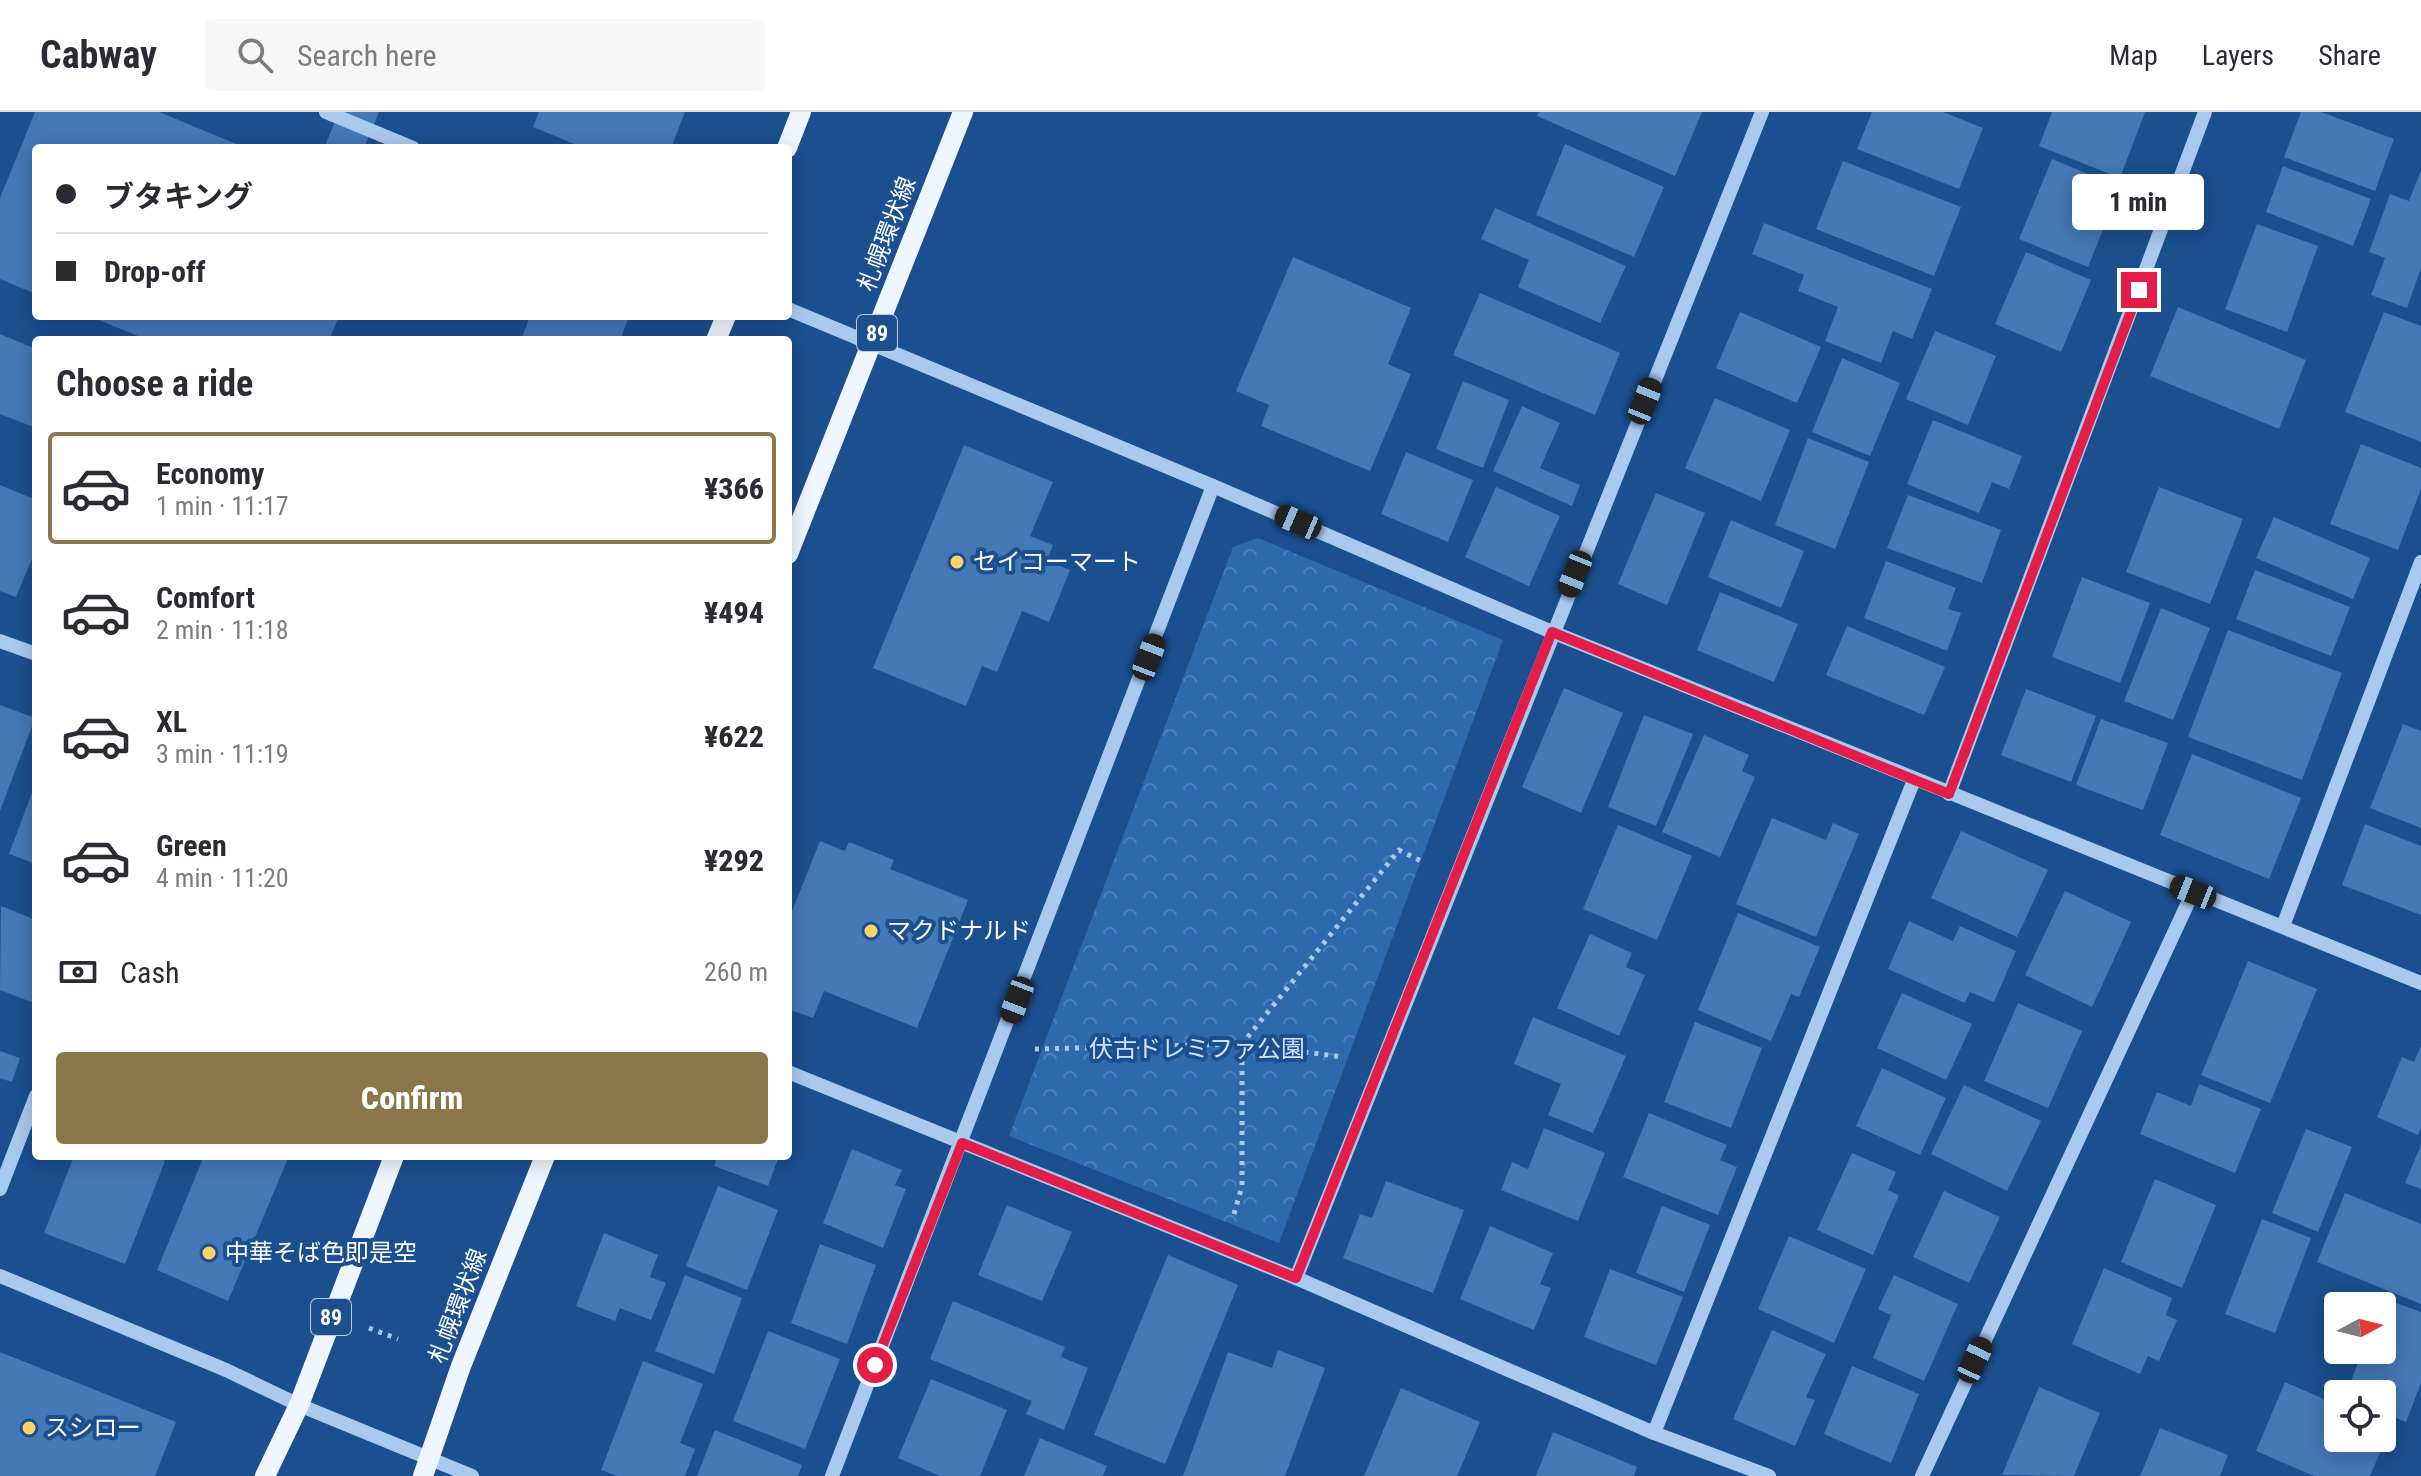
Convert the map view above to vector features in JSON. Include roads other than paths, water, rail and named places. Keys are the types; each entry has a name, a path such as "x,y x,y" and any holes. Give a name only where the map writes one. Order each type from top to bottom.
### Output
{"main road":[{"path":"789,144 801,112"},
{"name":"札幌環状線","path":"792,544 963,112"},
{"name":"89","path":"265,1476 299,1405 392,1160"},
{"name":"札幌環状線","path":"427,1468 461,1366 543,1160"}],"street":[{"path":"326,112 403,144"},
{"path":"1296,1278 1762,112"},
{"path":"1949,794 2205,112"},
{"path":"792,311 1213,486 1552,632 2421,983"},
{"path":"832,1476 1213,486"},
{"path":"2283,926 2414,600 2421,562"},
{"path":"0,641 32,653"},
{"path":"1654,1433 1914,780"},
{"path":"1922,1476 2193,892"},
{"path":"792,1074 1296,1278 1654,1433 1769,1476"},
{"path":"0,1189 32,1106"},
{"path":"0,1276 226,1370 427,1468 472,1476"}],"place":[{"name":"セイコーマート","path":"957,562"},
{"name":"マクドナルド","path":"871,931"},
{"name":"中華そば色即是空","path":"209,1253"},
{"name":"スシロー","path":"29,1428"}],"park label":[{"name":"伏古ドレミファ公園","path":"1197,1049"}]}
